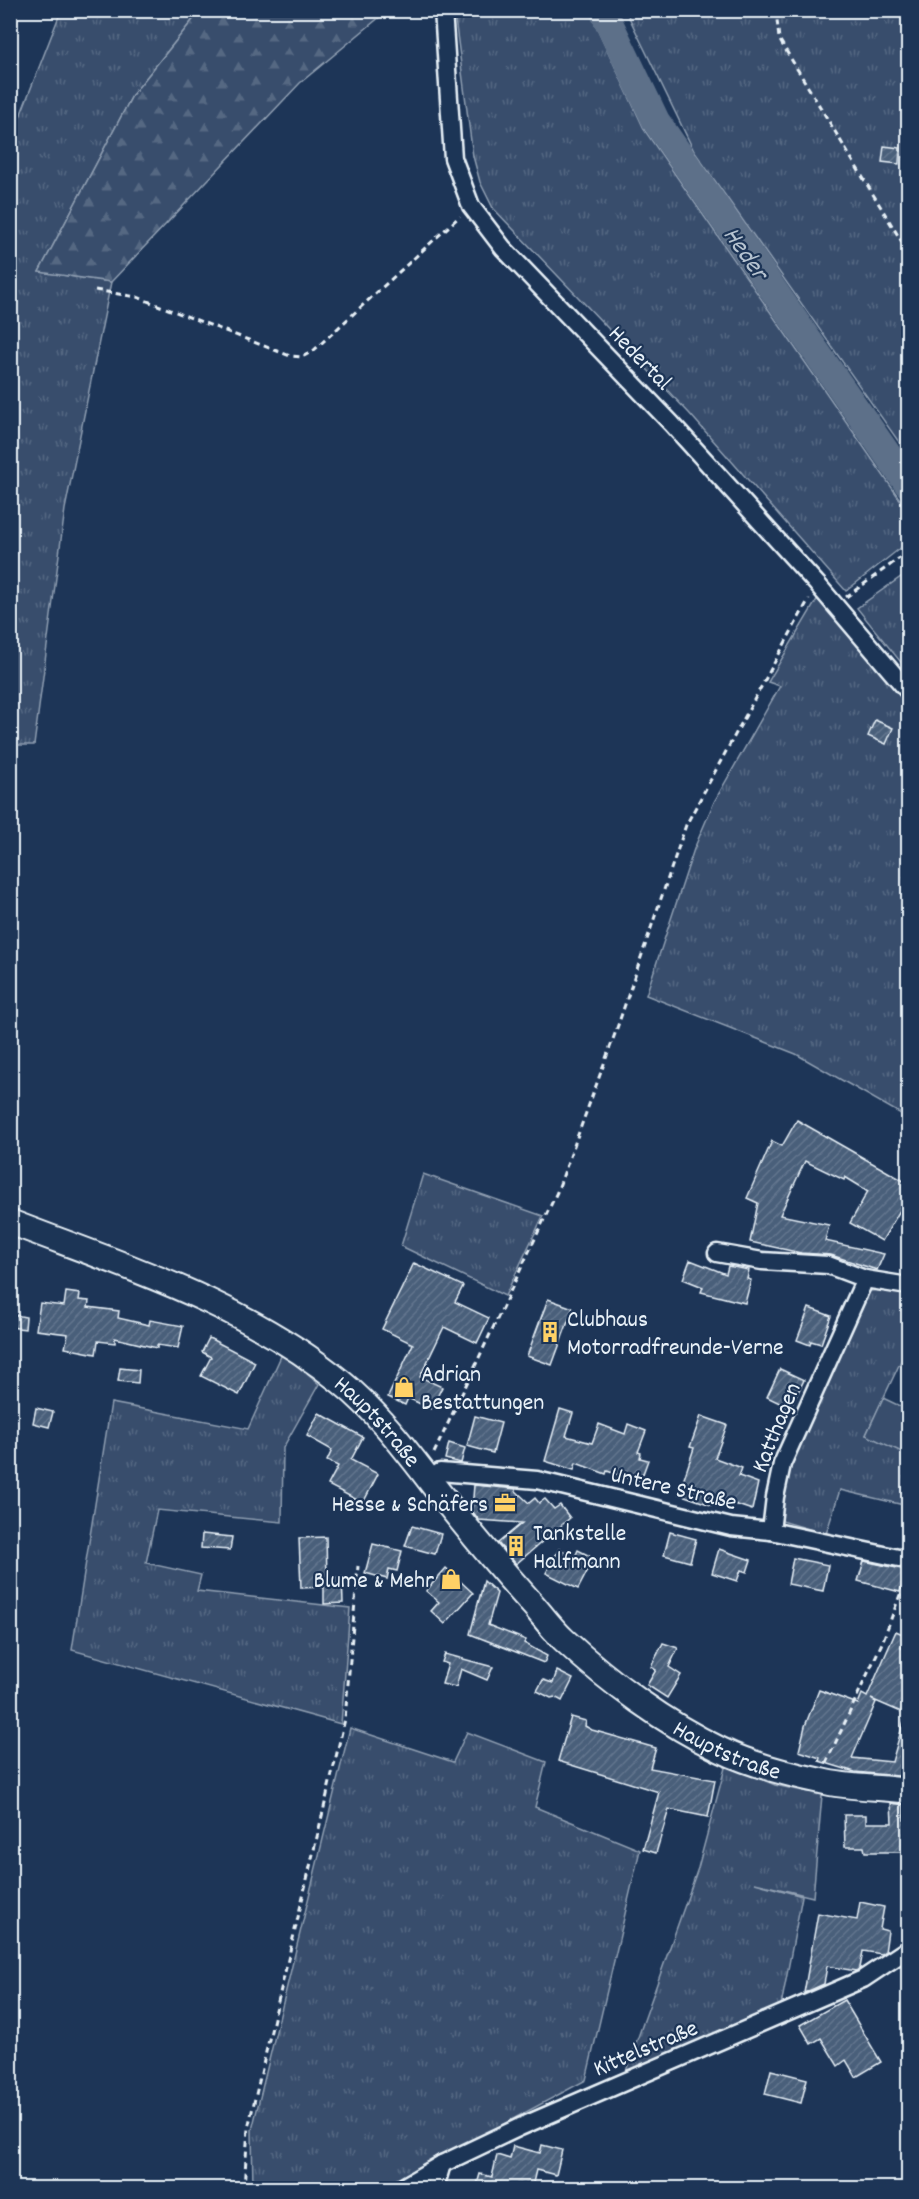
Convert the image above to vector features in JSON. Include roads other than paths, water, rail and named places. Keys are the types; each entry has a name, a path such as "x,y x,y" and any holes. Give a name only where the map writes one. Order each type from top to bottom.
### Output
{"main road":[{"name":"Hauptstraße","path":"10,1222 205,1299 258,1326 341,1382 379,1416 435,1476 500,1568 563,1639 623,1688 677,1727 723,1751 758,1764 818,1781 909,1791"}],"street":[{"name":"Hedertal","path":"443,10 453,158 471,206 503,248 672,424 817,584 909,691"},
{"path":"717,1253 762,1261 828,1265 865,1279 909,1286"},
{"name":"Katthagen","path":"771,1531 782,1464 865,1279"},
{"name":"Untere Straße","path":"435,1476 537,1480 731,1527 771,1531 909,1560"},
{"name":"Kittelstraße","path":"401,2188 442,2164 520,2127 863,1980 909,1949"},
{"path":"435,2188 442,2164"}],"waterway":[{"name":"Heder","path":"603,10 656,121 908,484"}],"place":[{"name":"Clubhaus Motorradfreunde-Verne","path":"550,1332"},
{"name":"Adrian Bestattungen","path":"404,1387"},
{"name":"Hesse & Schäfers","path":"505,1503"},
{"name":"Tankstelle Halfmann","path":"516,1546"},
{"name":"Blume & Mehr","path":"451,1579"}]}
